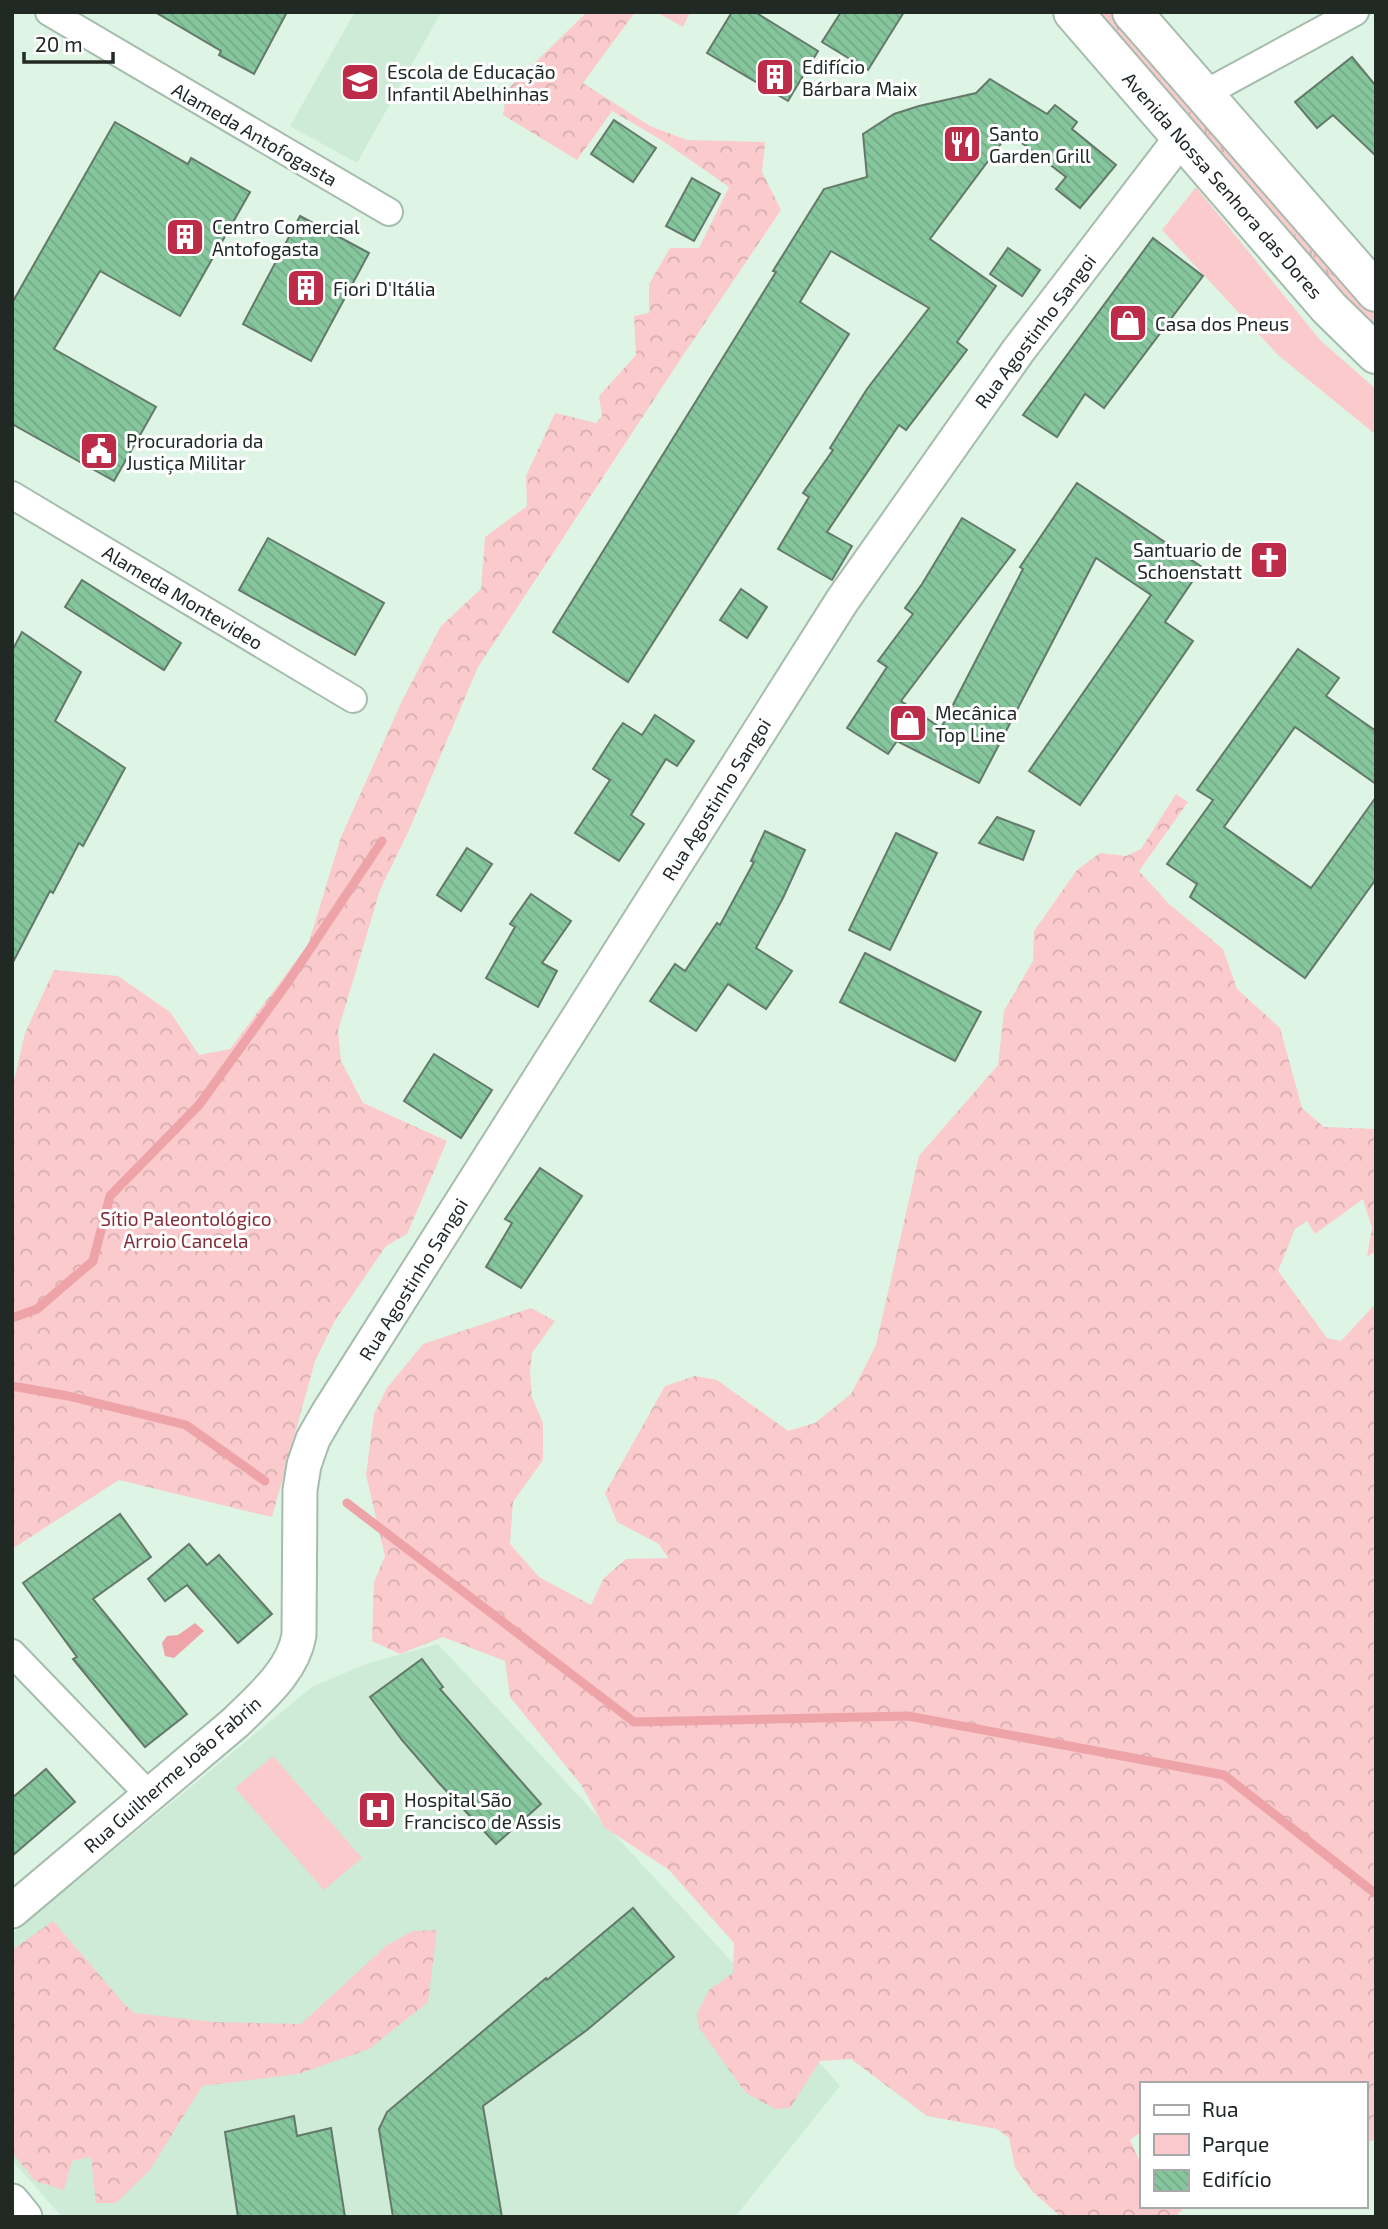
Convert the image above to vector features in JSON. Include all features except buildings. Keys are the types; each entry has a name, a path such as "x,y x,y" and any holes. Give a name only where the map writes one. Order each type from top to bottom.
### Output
{"main road":[{"name":"Avenida Nossa Senhora das Dores","path":"1073,12 1329,308 1376,354"},
{"path":"1132,12 1376,292"}],"street":[{"name":"Alameda Antofogasta","path":"49,12 389,212"},
{"path":"1204,94 1355,12"},
{"name":"Rua Agostinho Sangoi","path":"300,1490 304,1465 313,1439 328,1413 842,601 1017,351 1181,138"},
{"name":"Alameda Montevideo","path":"12,495 353,699"},
{"name":"Rua Guilherme João Fabrin","path":"12,1911 236,1722 267,1692 296,1650 299,1635 300,1490"},
{"path":"12,1653 150,1796"},
{"path":"12,2201 26,2217"}],"shaded area":[{"name":"Escola de Educação Infantil Abelhinhas","path":"355,12 384,12 388,15 390,12 441,12 357,163 290,126"},
{"path":"195,1623 204,1631 174,1658 165,1656 162,1643 167,1636 178,1635"},
{"name":"Hospital São Francisco de Assis","path":"438,1644 724,1953 840,2086 735,2217 62,2217 12,2160 12,1934 312,1687 366,1664"}],"green space":[{"name":"Sítio Paleontológico Arroio Cancela","path":"587,12 635,12 583,83 650,126 687,140 765,142 762,172 781,210 478,667 409,830 380,890 338,1031 341,1061 363,1103 447,1141 407,1234 386,1246 334,1322 315,1361 272,1517 119,1480 12,1549 12,1089 25,1033 54,970 118,976 170,1012 199,1055 230,1049 308,945 341,837 402,701 441,626 481,589 485,537 527,506 526,476 555,413 596,423 602,416 599,396 636,355 634,316 649,313 649,284 670,248 699,248 729,187 663,141 612,111 577,160 503,115 507,90"},
{"path":"656,12 690,12 683,27"},
{"path":"1093,12 1109,12 1300,235 1376,310 1376,330 1346,301"},
{"path":"1196,187 1321,341 1376,389 1376,435 1278,355 1162,230"},
{"path":"1176,794 1188,802 1139,871 1169,904 1223,949 1237,989 1280,1028 1302,1108 1324,1127 1376,1129 1376,1251 1367,1257 1372,1228 1363,1199 1315,1234 1307,1221 1295,1229 1278,1271 1327,1338 1341,1341 1376,1303 1376,2140 1367,2142 1367,2082 1140,2082 1140,2133 1130,2140 1140,2162 1140,2208 1183,2208 1176,2217 1061,2217 1032,2191 1015,2168 1009,2138 997,2129 927,2116 851,2059 820,2061 790,2108 775,2109 746,2093 699,2028 697,2013 709,1990 733,1973 734,1943 669,1870 604,1827 582,1786 510,1697 505,1661 443,1637 400,1654 372,1641 374,1582 385,1556 366,1475 374,1414 387,1388 423,1344 531,1308 555,1321 532,1353 530,1372 532,1397 543,1423 543,1460 513,1502 510,1544 539,1577 591,1605 604,1578 626,1559 668,1558 659,1544 617,1522 605,1493 665,1386 695,1376 717,1380 788,1431 815,1423 851,1394 876,1345 919,1156 998,1065 1004,1011 1033,961 1034,931 1077,870 1100,853 1126,856 1141,849"},
{"path":"273,1756 362,1858 324,1890 235,1788"},
{"path":"53,1921 134,2013 213,2022 301,2024 387,1945 413,1931 437,1930 428,2002 369,2049 298,2074 202,2086 150,2170 116,2203 96,2203 91,2157 72,2161 64,2190 35,2181 12,2152 12,1950"}],"waterway":[{"path":"12,1318 37,1309 93,1261 110,1196 199,1105 288,982 382,841"},
{"path":"12,1386 68,1396 186,1425 265,1481"},
{"path":"347,1503 634,1722 908,1716 1224,1775 1376,1894"}],"place":[{"name":"Edifício Bárbara Maix","path":"775,77"},
{"name":"Escola de Educação Infantil Abelhinhas","path":"360,82"},
{"name":"Santo Garden Grill","path":"962,144"},
{"name":"Centro Comercial Antofogasta","path":"185,237"},
{"name":"Fiori D'Itália","path":"306,288"},
{"name":"Casa dos Pneus","path":"1128,323"},
{"name":"Procuradoria da Justiça Militar","path":"99,451"},
{"name":"Santuario de Schoenstatt","path":"1269,560"},
{"name":"Mecânica Top Line","path":"908,723"},
{"name":"Hospital São Francisco de Assis","path":"377,1810"}]}
